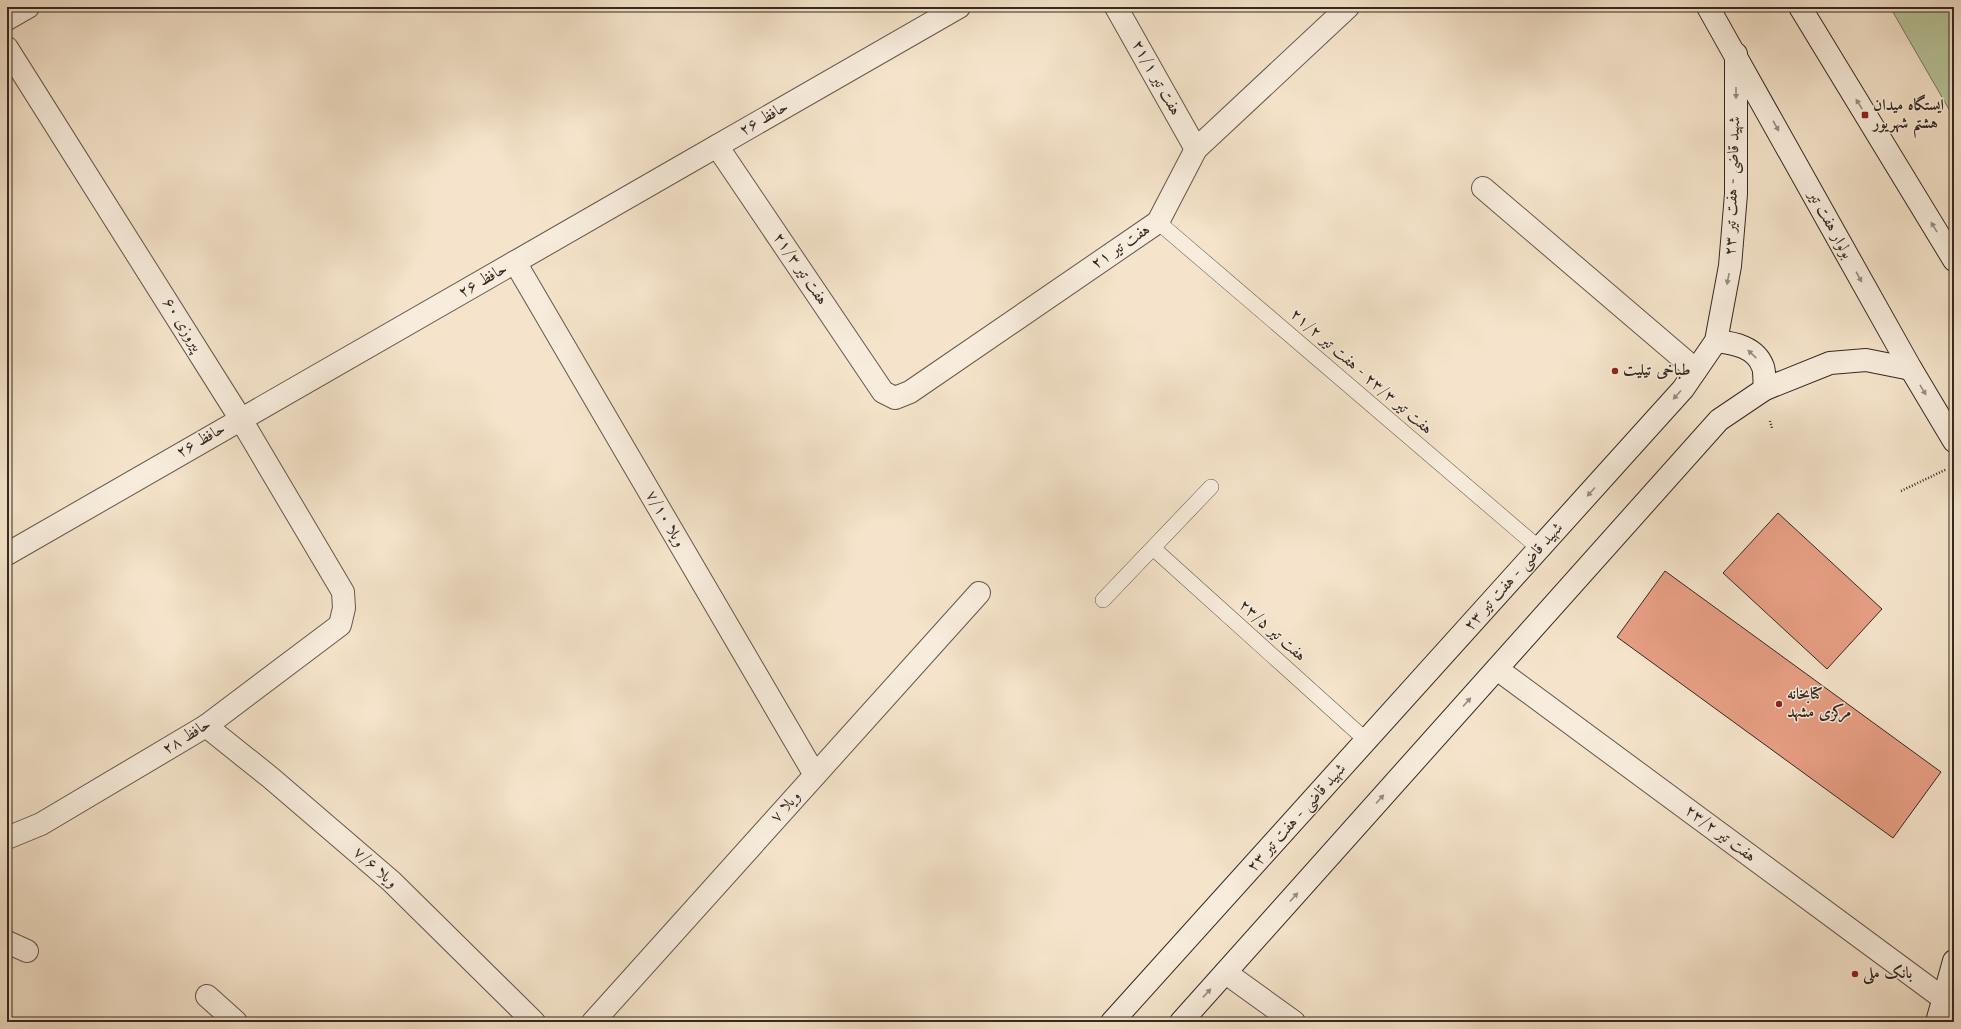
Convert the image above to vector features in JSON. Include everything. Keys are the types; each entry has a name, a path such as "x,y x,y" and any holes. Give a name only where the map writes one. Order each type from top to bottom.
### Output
{"street":[{"path":"7,19 28,7"},
{"name":"حافظ ۲۶","path":"7,554 240,418 959,7"},
{"name":"هفت تیر ۲۱/۱","path":"1116,7 1196,149"},
{"name":"هفت تیر ۲۱","path":"883,392 895,398 910,392 1158,222 1196,149 1348,7"},
{"name":"بولوار هفت تیر","path":"1708,7 1736,54 1911,369 1954,441"},
{"path":"1804,11 1954,260"},
{"name":"پیروزی ۶۰","path":"7,48 240,418 343,592 344,608"},
{"name":"شهید قاضی - هفت تیر ۲۳","path":"1112,1022 1540,549 1683,388 1716,341 1730,266 1736,194 1736,54"},
{"name":"هفت تیر ۲۱/۳","path":"717,146 883,392"},
{"path":"1483,188 1696,370"},
{"name":"ویلا ۷/۱۰","path":"515,262 815,775"},
{"path":"1716,341 1738,344 1753,353 1763,367 1765,389"},
{"path":"1181,1022 1719,420 1765,389 1830,363 1866,360 1911,369"},
{"name":"ویلا ۷","path":"593,1022 979,593"},
{"name":"حافظ ۲۸","path":"7,838 41,824 206,726 340,625 344,608"},
{"name":"هفت تیر ۲۳/۲","path":"1497,669 1949,1008"},
{"name":"ویلا ۷/۶","path":"206,726 271,778 391,881 534,1022"},
{"path":"7,942 27,951"},
{"path":"1952,1022 1949,1008 1954,961"},
{"path":"1226,973 1294,1022"},
{"path":"207,996 236,1022"},
{"path":"1937,1022 1949,1008"}],"lane":[{"name":"هفت تیر ۲۳/۳ - هفت تیر ۲۱/۲","path":"1158,222 1540,549"},
{"path":"1103,600 1211,487"},
{"name":"هفت تیر ۲۳/۵","path":"1153,548 1367,741"}],"path":[{"path":"1900,491 1954,465"}],"green space":[{"path":"1890,7 1954,7 1954,118"}],"building":[{"path":"1778,513 1882,609 1827,669 1723,573"},
{"name":"کتابخانه مرکزی مشهد","path":"1665,571 1941,772 1893,838 1617,637"}],"place":[{"name":"ایستگاه میدان هشتم شهریور","path":"1865,115"},
{"name":"طباخی تیلیت","path":"1615,371"},
{"name":"کتابخانه مرکزی مشهد","path":"1779,704"},
{"name":"بانک ملی","path":"1855,974"}]}
